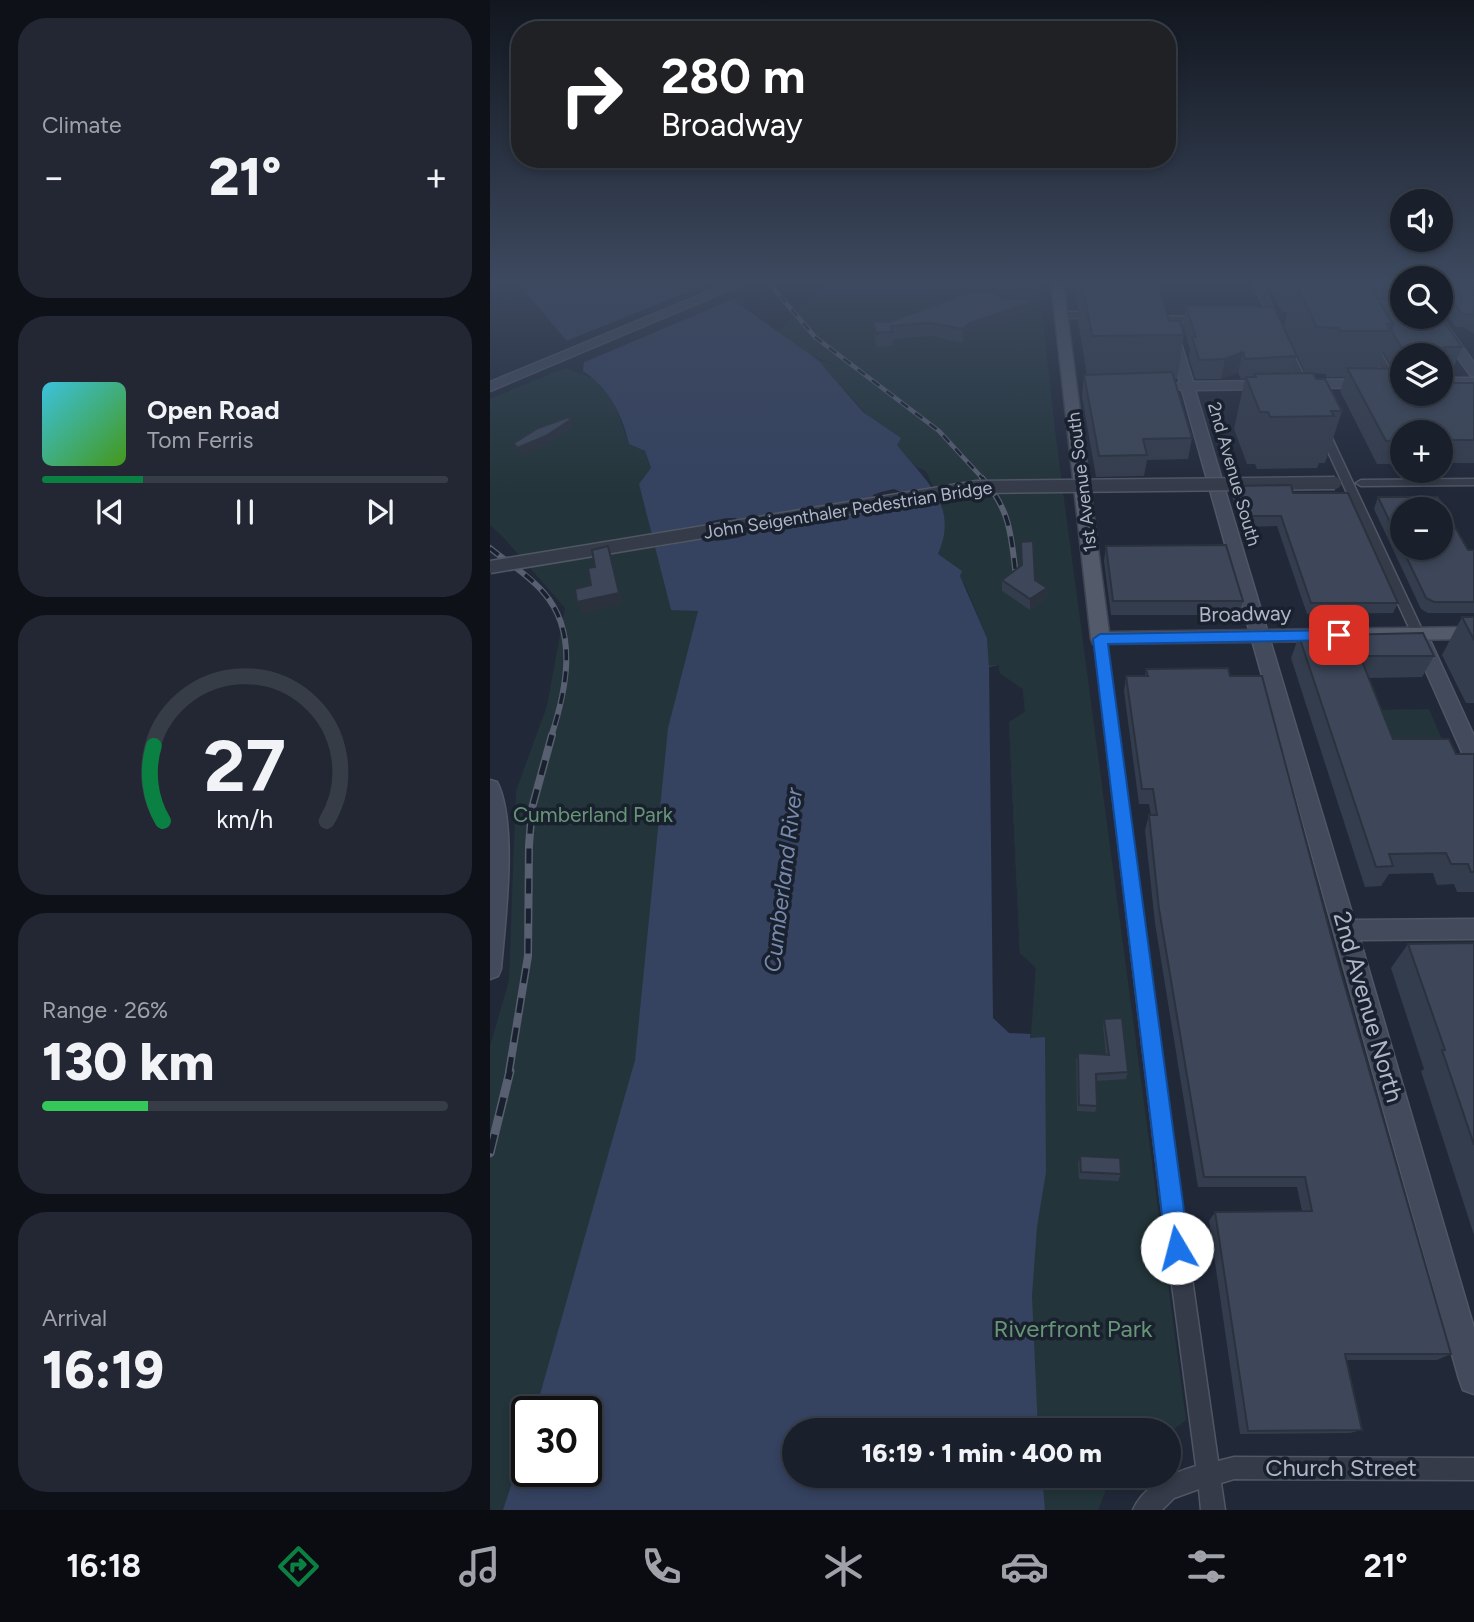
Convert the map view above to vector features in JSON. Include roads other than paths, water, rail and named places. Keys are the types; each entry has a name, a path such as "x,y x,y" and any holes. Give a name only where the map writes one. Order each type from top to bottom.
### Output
{"main road":[{"name":"1st Avenue South","path":"1071,352 1079,388 1100,639"},
{"name":"Broadway","path":"1100,639 1474,633"}],"street":[{"path":"490,387 573,352"},
{"name":"2nd Avenue South","path":"1178,352 1262,636"},
{"path":"1286,352 1292,384 1311,401"},
{"path":"1378,352 1390,371"},
{"path":"1460,352 1474,372"},
{"path":"1453,382 1474,382"},
{"path":"1167,386 1390,383"},
{"path":"1321,425 1474,757"},
{"path":"1361,483 1474,482"},
{"name":"John Seigenthaler Pedestrian Bridge","path":"490,568 977,487 1335,484"},
{"name":"2nd Avenue North","path":"1262,636 1474,1379"},
{"path":"1100,639 1213,1510"},
{"path":"490,969 494,898 492,792"},
{"path":"1346,930 1474,929"},
{"name":"Church Street","path":"1145,1510 1166,1490 1208,1474 1234,1468 1474,1469"}],"water":[{"name":"Cumberland River","path":"576,352 807,352 818,360 863,412 901,438 897,445 936,494 945,521 944,537 938,554 962,571 960,576 987,638 989,666 999,665 1000,673 1023,689 1025,712 1009,722 1020,953 1036,968 1030,1038 1045,1037 1046,1172 1037,1227 1032,1296 1037,1418 782,1418 782,1488 1043,1488 1045,1510 503,1510 511,1486 602,1487 602,1396 540,1396 635,1060 668,728 698,611 671,610 639,484 651,468 645,451 629,444 623,422 613,403 600,385 583,371 584,362"}],"railway":[{"path":"835,352 939,431 984,480"},
{"path":"982,478 999,501 1008,524 1016,576"},
{"path":"490,548 544,593 562,626 566,644 565,682 551,737"},
{"path":"509,1072 528,956 532,808 552,735"},
{"path":"490,1153 510,1071"}],"park label":[{"name":"Cumberland Park","path":"593,815"},
{"name":"Riverfront Park","path":"1073,1329"}]}
